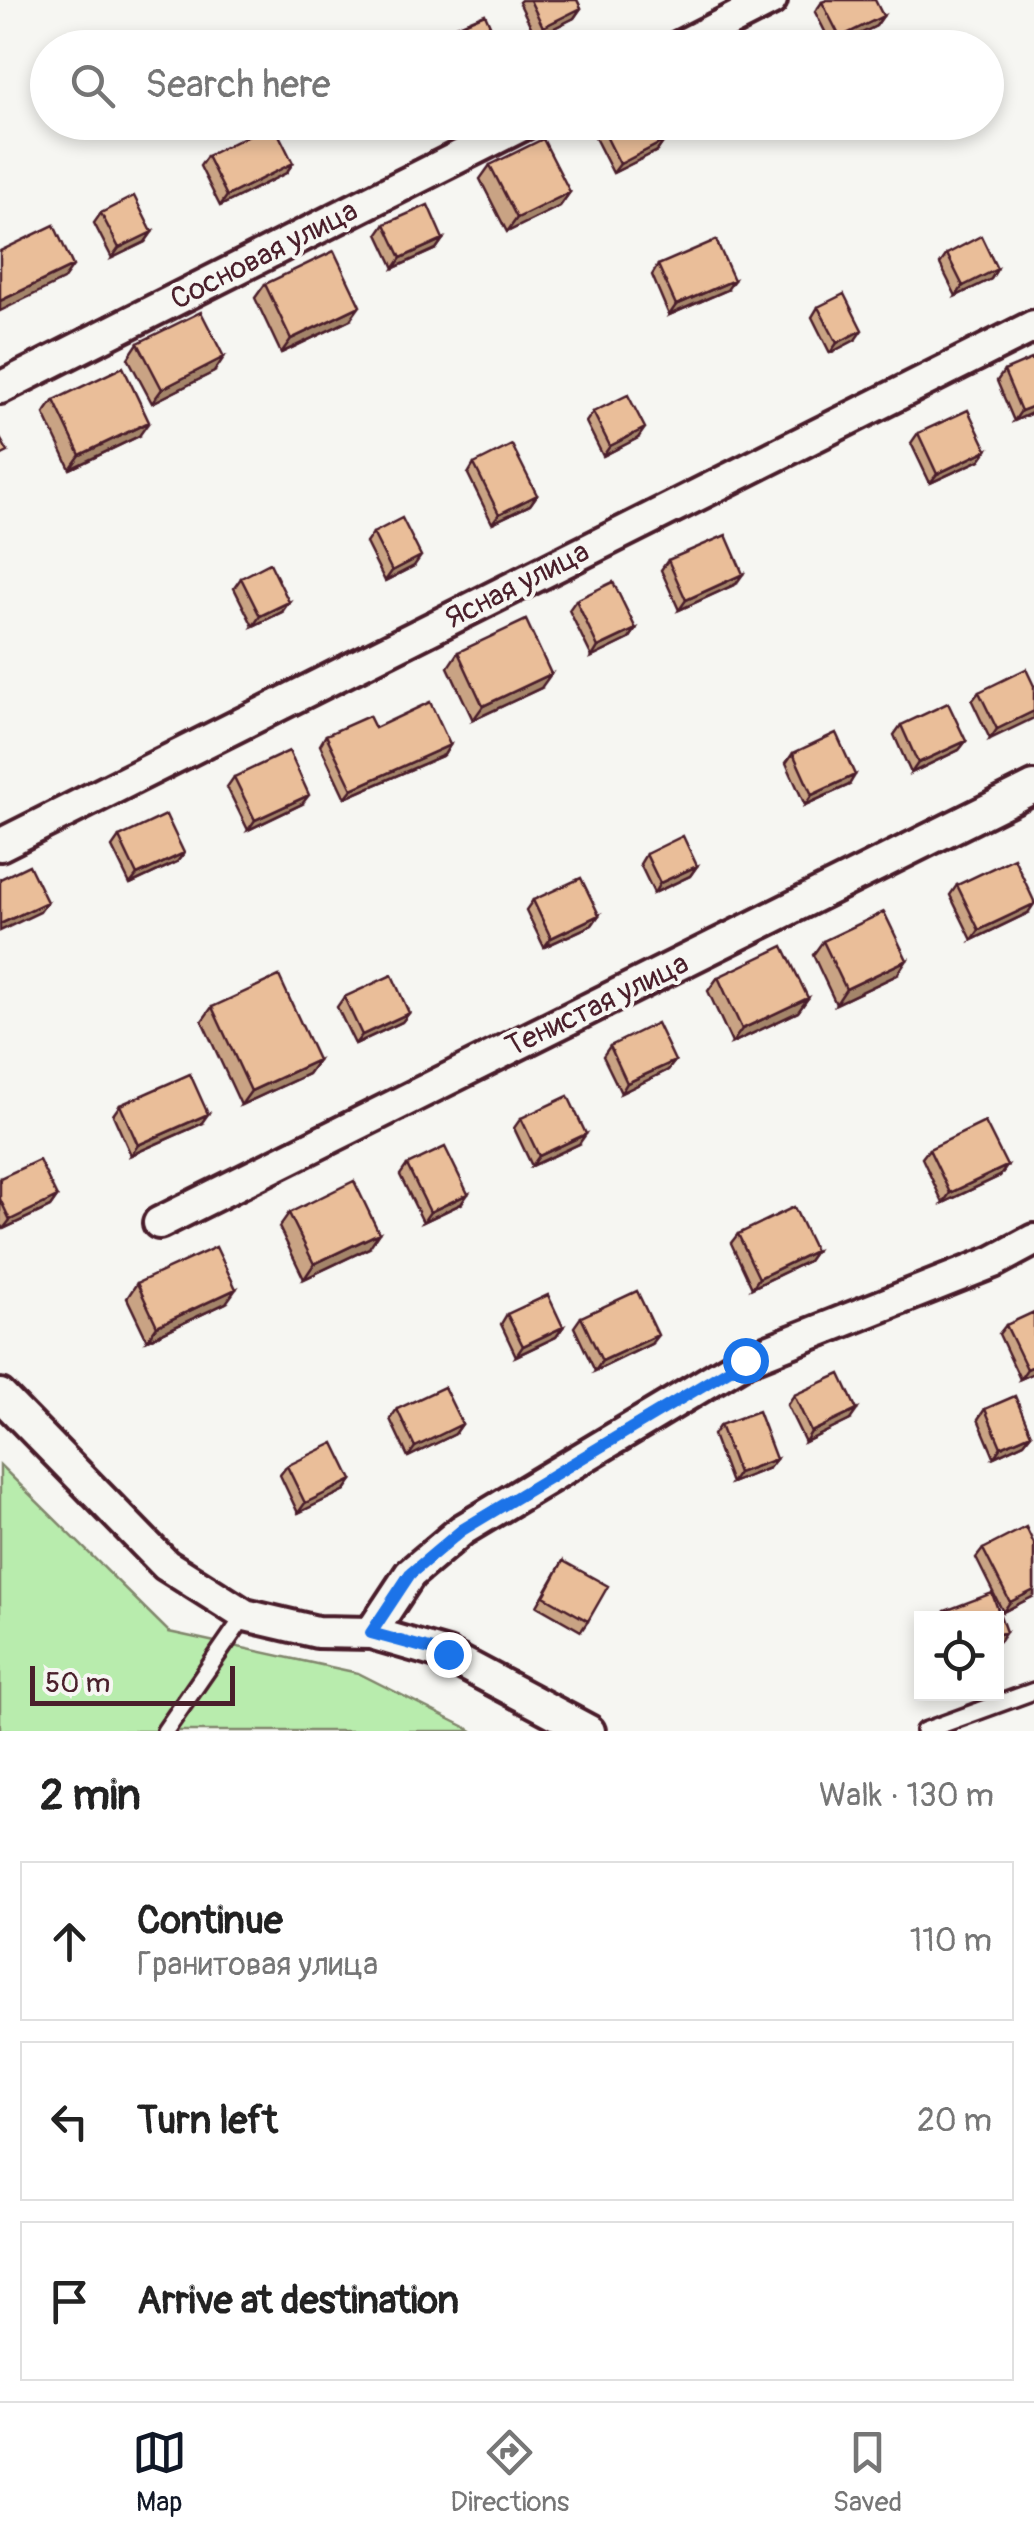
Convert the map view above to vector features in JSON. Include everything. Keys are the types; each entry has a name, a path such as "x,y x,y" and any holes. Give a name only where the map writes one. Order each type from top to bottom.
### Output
{"street":[{"path":"712,30 771,0"},
{"name":"Сосновая улица","path":"0,388 492,140"},
{"name":"Ясная улица","path":"0,845 1034,326"},
{"name":"Тенистая улица","path":"159,1223 1034,787"},
{"path":"371,1633 410,1574 462,1530 745,1360 993,1262 1034,1240"},
{"path":"0,1394 166,1565 244,1615 317,1632 371,1633 448,1654 589,1731"}],"lane":[{"path":"164,1731 244,1615"},
{"path":"924,1731 1034,1691"}],"green space":[{"path":"0,1465 169,1632 358,1673 473,1731 0,1731"}],"building":[{"path":"530,0 577,0 581,8 543,27"},
{"path":"875,0 883,16 854,30 836,30 822,2"},
{"path":"485,14 492,30 447,30"},
{"path":"239,140 282,140 293,163 227,196 207,156"},
{"path":"544,140 570,192 517,218 490,165"},
{"path":"608,140 663,140 664,141 620,164"},
{"path":"134,196 152,232 119,248 101,213"},
{"path":"428,205 443,239 401,258 385,224"},
{"path":"54,225 73,266 0,301 0,251"},
{"path":"981,236 997,269 963,286 947,254"},
{"path":"716,240 734,280 676,305 658,265"},
{"path":"334,251 360,306 291,339 265,284"},
{"path":"844,294 862,330 837,343 818,307"},
{"path":"201,312 224,357 162,389 138,343"},
{"path":"1034,358 1034,406 1021,411 1004,371"},
{"path":"123,367 149,422 80,455 54,400"},
{"path":"628,395 645,428 610,446 593,412"},
{"path":"968,410 987,450 937,474 918,433"},
{"path":"0,438 8,452 0,456"},
{"path":"512,445 537,495 499,514 474,464"},
{"path":"402,518 421,556 392,571 373,533"},
{"path":"726,535 743,574 686,600 668,560"},
{"path":"270,563 289,602 260,616 241,578"},
{"path":"613,582 636,629 598,647 576,600"},
{"path":"526,620 551,674 483,706 458,652"},
{"path":"1026,669 1034,686 1034,711 997,729 979,692"},
{"path":"430,702 450,745 352,789 326,735 369,716 375,728"},
{"path":"948,703 966,741 918,763 901,725"},
{"path":"836,733 855,775 812,795 793,753"},
{"path":"289,751 309,795 255,820 234,777"},
{"path":"166,815 184,853 137,875 119,837"},
{"path":"683,836 697,866 660,883 646,854"},
{"path":"1014,858 1034,904 979,930 957,885"},
{"path":"29,865 47,902 0,924 0,879"},
{"path":"581,878 599,915 551,938 533,900"},
{"path":"884,912 907,960 846,989 823,941"},
{"path":"783,946 808,998 742,1029 718,977"},
{"path":"392,975 409,1013 362,1035 344,997"},
{"path":"279,976 318,1060 251,1091 212,1007"},
{"path":"657,1023 675,1061 627,1083 610,1046"},
{"path":"190,1074 208,1114 138,1145 120,1105"},
{"path":"568,1096 586,1134 539,1156 521,1118"},
{"path":"985,1122 1007,1166 950,1193 929,1149"},
{"path":"445,1147 468,1194 430,1212 407,1165"},
{"path":"39,1160 57,1197 10,1220 0,1199 0,1178"},
{"path":"354,1181 379,1233 314,1264 289,1213"},
{"path":"794,1207 815,1251 759,1278 738,1234"},
{"path":"216,1247 236,1289 157,1326 137,1283"},
{"path":"637,1291 658,1335 602,1361 581,1317"},
{"path":"548,1295 563,1327 523,1346 507,1314"},
{"path":"1034,1312 1034,1366 1027,1369 1006,1325"},
{"path":"840,1374 857,1410 811,1432 794,1395"},
{"path":"444,1387 462,1424 415,1447 397,1409"},
{"path":"1015,1396 1031,1434 1001,1447 985,1409"},
{"path":"758,1411 776,1459 738,1473 720,1425"},
{"path":"334,1443 352,1480 305,1503 287,1466"},
{"path":"1026,1527 1034,1544 1034,1590 1010,1602 983,1549"},
{"path":"563,1561 608,1586 588,1621 544,1596"},
{"path":"992,1593 998,1611 945,1611"}],"route":[{"path":"448,1654 371,1633 410,1574 462,1530 745,1360"}]}
